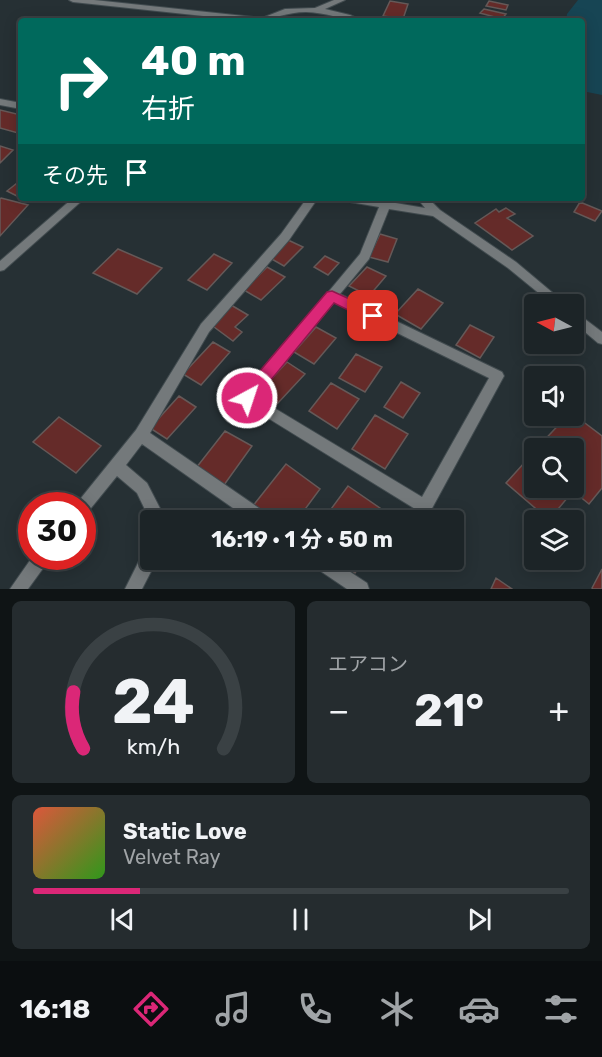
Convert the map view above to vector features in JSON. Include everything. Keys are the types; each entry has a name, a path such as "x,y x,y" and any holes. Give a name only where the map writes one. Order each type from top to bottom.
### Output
{"street":[{"path":"73,0 235,18"},
{"path":"282,10 285,0"},
{"path":"317,10 341,0"},
{"path":"267,18 282,10 317,10 348,18"},
{"path":"0,102 18,105"},
{"path":"3,262 76,201"},
{"path":"95,492 141,435 205,328 285,237 312,201"},
{"path":"362,201 436,213"},
{"path":"425,201 436,213 512,265 548,294"},
{"path":"332,296 497,376 425,507 247,398 365,256 386,205"},
{"path":"584,324 602,339"},
{"path":"141,435 249,510"},
{"path":"116,466 142,488 153,510"},
{"path":"18,589 33,570"},
{"path":"133,589 143,570"},
{"path":"333,570 361,589"}],"shaded area":[{"path":"578,0 602,0 602,95 585,92 585,18 566,18"}],"building":[{"path":"390,1 408,4 403,18 383,16"},
{"path":"489,1 508,5 506,10 486,6"},
{"path":"484,9 506,14 503,18 498,18 480,13"},
{"path":"0,110 18,114 18,133 0,128"},
{"path":"0,146 13,150 0,163"},
{"path":"18,182 18,196 7,191"},
{"path":"0,199 28,205 0,236"},
{"path":"580,202 602,211 595,221 574,212"},
{"path":"506,208 515,214 507,218 533,236 512,250 475,223 496,209 499,212"},
{"path":"380,234 397,239 388,262 369,257"},
{"path":"288,240 303,247 284,266 270,258"},
{"path":"118,249 162,268 137,294 93,273"},
{"path":"214,254 232,263 207,290 188,280"},
{"path":"325,256 339,263 328,275 314,267"},
{"path":"267,267 285,277 261,300 244,290"},
{"path":"367,267 386,276 369,296 349,286"},
{"path":"418,289 443,303 421,329 395,314"},
{"path":"231,305 248,315 235,327 242,332 233,341 210,324"},
{"path":"470,325 494,337 480,358 456,345"},
{"path":"316,327 336,338 314,364 294,352"},
{"path":"213,342 230,352 201,385 183,374"},
{"path":"356,354 382,367 365,392 339,378"},
{"path":"287,362 305,374 277,404 259,392"},
{"path":"401,382 420,393 403,418 384,407"},
{"path":"331,383 359,399 337,429 309,411"},
{"path":"179,396 196,407 167,439 150,428"},
{"path":"375,415 408,434 385,469 352,449"},
{"path":"59,417 101,446 76,473 33,442"},
{"path":"584,422 602,436 602,488 589,504 582,498 584,498 584,438 546,438 558,426 584,426"},
{"path":"225,431 252,446 224,485 196,468"},
{"path":"524,463 524,498 567,498 557,510 537,510 506,483"},
{"path":"286,464 320,489 304,510 256,510 252,507"},
{"path":"348,486 383,510 330,510"},
{"path":"602,569 602,589 593,589 592,588"},
{"path":"496,578 512,589 491,589"}],"route":[{"path":"247,398 332,296 373,316"}]}
